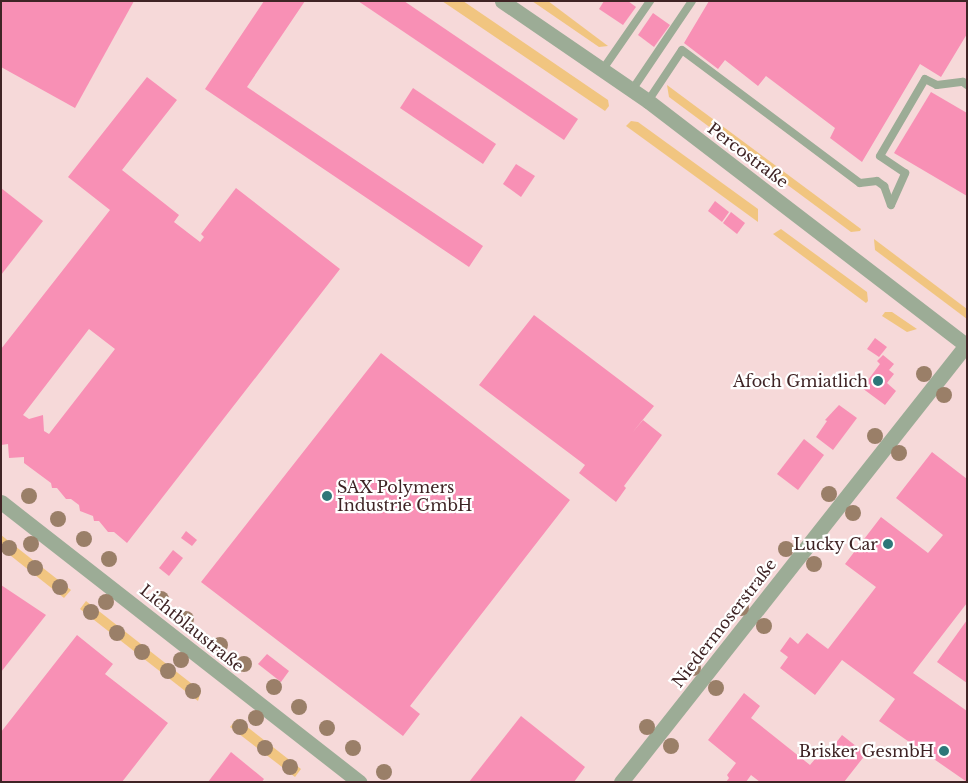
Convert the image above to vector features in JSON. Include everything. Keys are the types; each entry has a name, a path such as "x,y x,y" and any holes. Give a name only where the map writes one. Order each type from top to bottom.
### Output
{"street":[{"name":"Percostraße","path":"502,1 648,101 966,345"},
{"name":"Niedermoserstraße","path":"621,782 966,345"},
{"name":"Lichtblaustraße","path":"1,502 360,782"}],"lane":[{"path":"603,69 650,1"},
{"path":"632,90 692,1"},
{"path":"648,101 682,50 860,183 877,181 884,186 891,205 905,174 880,156 925,78 937,85 965,81"}],"shaded area":[{"path":"442,1 463,1 608,100 609,106 605,111"},
{"path":"532,1 548,1 608,46 599,47"},
{"path":"667,85 861,229 860,231 851,232 669,97"},
{"path":"631,121 638,122 758,209 758,222 626,126"},
{"path":"781,229 867,292 868,301 866,303 773,234"},
{"path":"874,239 967,309 967,319 875,250"},
{"path":"885,312 892,312 917,329 907,332 882,316"},
{"path":"1,535 71,590 64,598 1,548"},
{"path":"86,601 201,691 198,701 80,609"},
{"path":"237,719 301,769 295,777 230,727"}],"building":[{"path":"1,1 134,1 75,108 1,67"},
{"path":"264,1 305,1 247,87 483,246 469,267 205,89"},
{"path":"358,1 404,1 578,119 564,140"},
{"path":"604,1 628,1 636,7 623,25 599,9"},
{"path":"709,1 967,1 967,34 941,77 920,64 862,162 830,138 835,128 766,76 758,86 725,60 718,69 684,43"},
{"path":"653,13 670,25 654,47 638,35"},
{"path":"147,77 177,100 122,170 179,215 174,222 200,242 204,237 201,234 236,188 340,269 127,543 114,532 108,532 99,521 94,521 93,516 80,511 79,505 71,499 66,499 57,488 52,488 51,483 24,463 24,457 9,458 8,444 1,445 1,349 110,210 68,177","holes":["89,329 115,349 49,434 44,431 43,415 29,419 23,415"]},
{"path":"413,88 496,144 483,164 400,108"},
{"path":"931,92 967,113 967,196 894,153"},
{"path":"516,164 535,176 521,197 503,184"},
{"path":"1,188 43,221 1,275"},
{"path":"715,201 729,212 722,222 708,211"},
{"path":"731,212 745,223 737,234 723,223"},
{"path":"534,315 654,406 632,433 643,420 662,435 624,486 626,488 616,502 579,473 585,465 479,385"},
{"path":"875,338 887,347 879,357 867,349"},
{"path":"381,353 570,500 410,706 420,714 403,736 201,582"},
{"path":"883,355 894,364 889,370 894,374 887,383 896,391 885,405 862,388 880,364 877,361"},
{"path":"839,405 857,418 833,450 816,437 827,421 825,420"},
{"path":"804,439 824,455 798,490 777,474"},
{"path":"932,452 967,479 967,603 913,673 967,711 967,782 879,721 895,699 842,660 815,695 780,668 788,657 780,651 790,637 798,644 807,633 828,649 876,587 845,564 881,517 928,553 943,535 896,498"},
{"path":"186,531 197,540 192,546 181,538"},
{"path":"173,550 183,558 169,576 159,568"},
{"path":"1,585 46,615 1,672"},
{"path":"967,620 967,683 937,662"},
{"path":"77,635 113,664 105,674 168,723 122,782 1,782 1,732"},
{"path":"267,654 289,671 281,682 258,664"},
{"path":"744,693 760,706 751,718 810,765 821,752 826,756 842,735 866,754 844,782 760,782 751,775 746,782 726,782 729,778 727,775 736,763 708,740"},
{"path":"521,716 585,767 574,782 469,782"},
{"path":"231,752 264,779 262,782 208,782"}],"place":[{"name":"Afoch Gmiatlich","path":"878,381"},
{"name":"SAX Polymers Industrie GmbH","path":"327,496"},
{"name":"Lucky Car","path":"888,544"},
{"name":"Brisker GesmbH","path":"944,751"}]}
